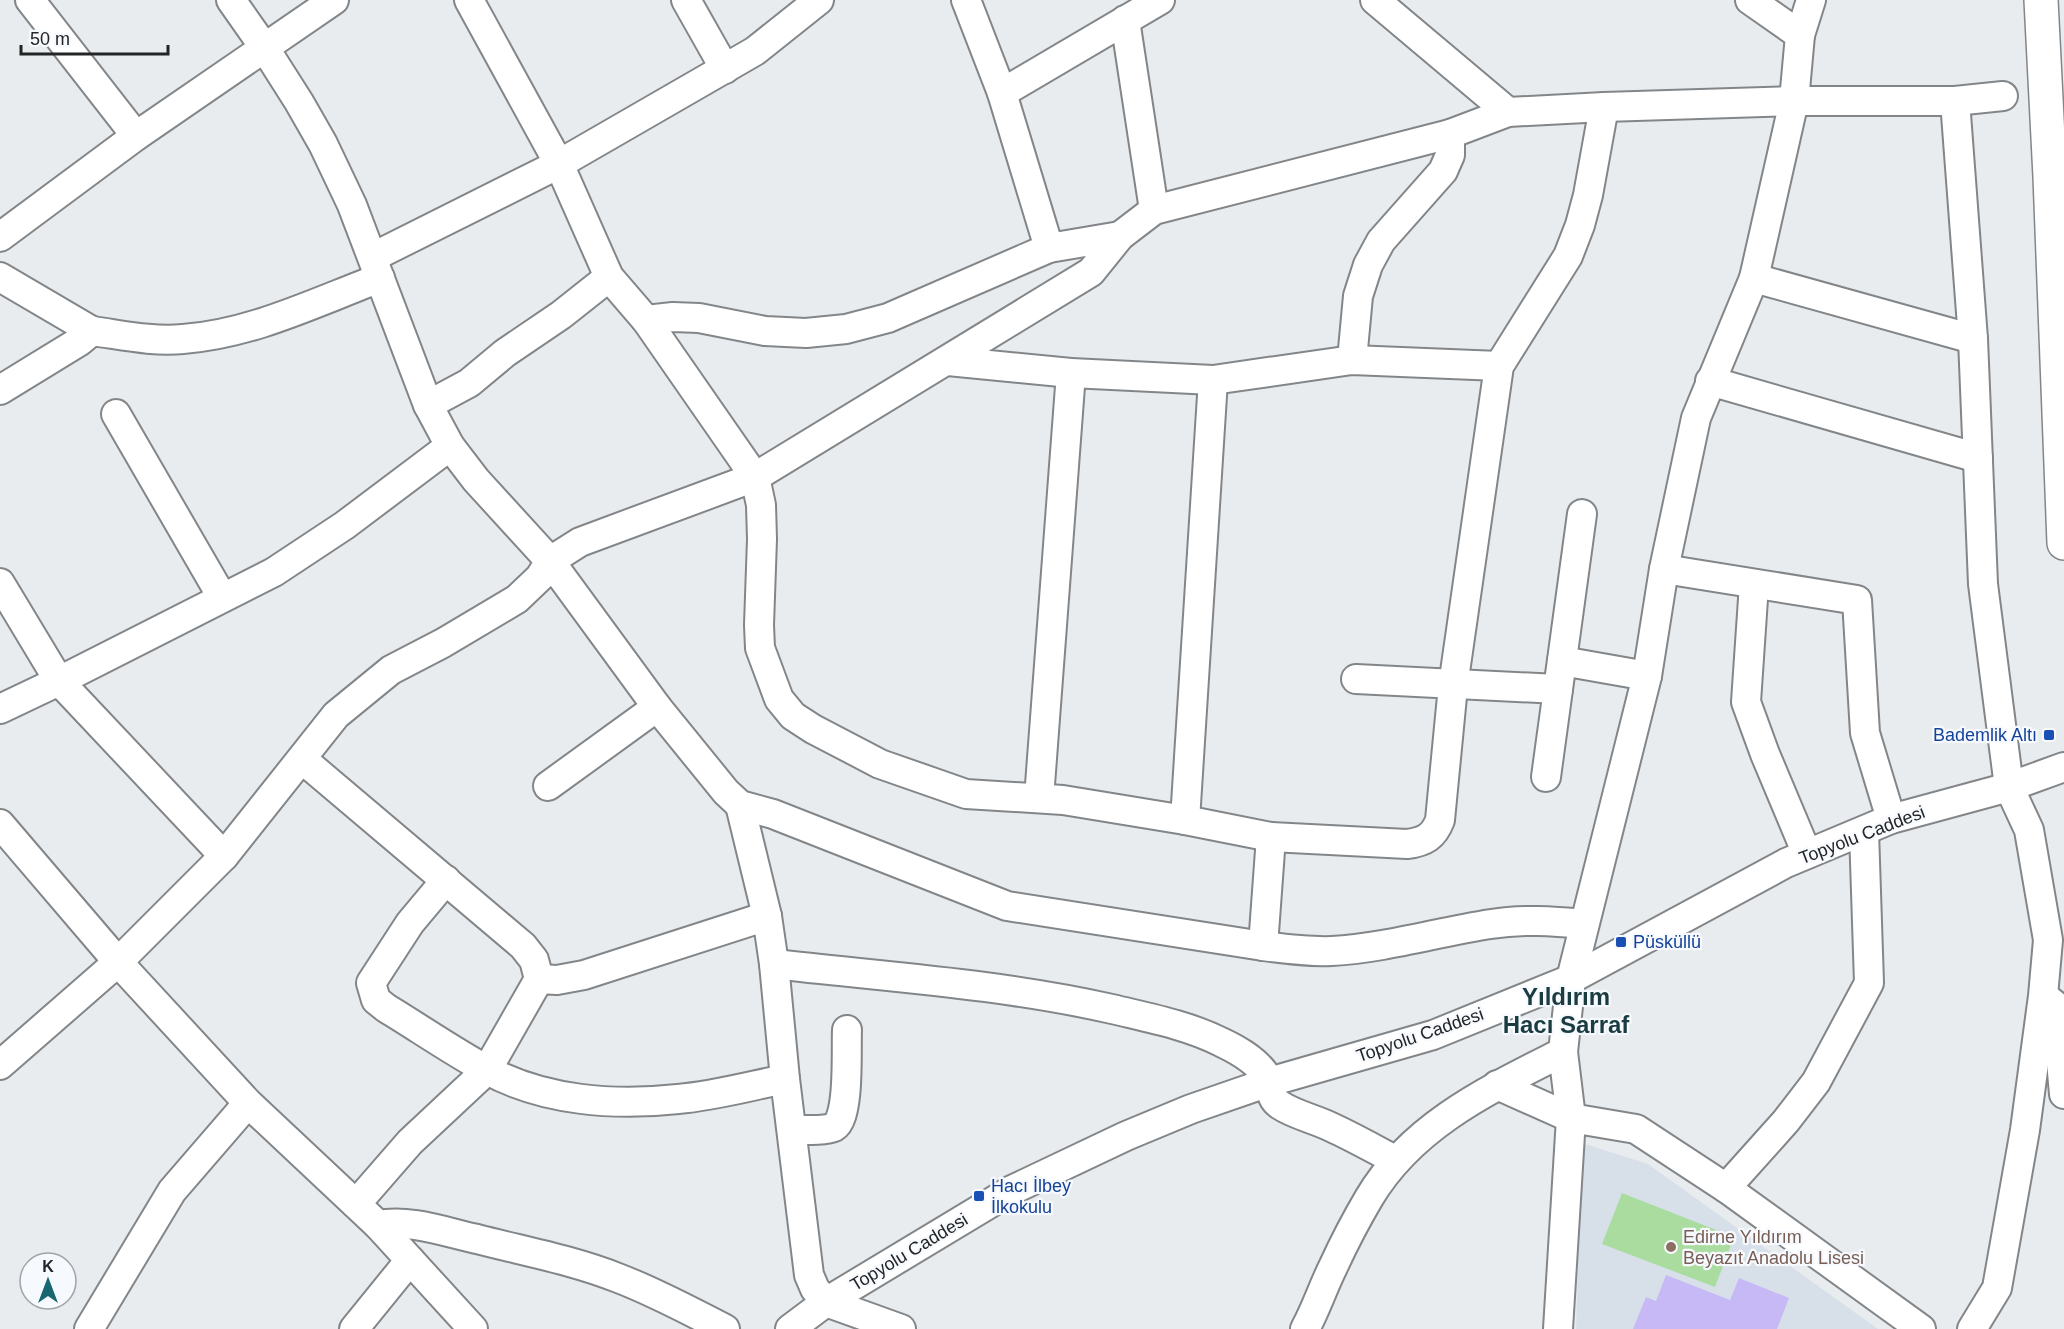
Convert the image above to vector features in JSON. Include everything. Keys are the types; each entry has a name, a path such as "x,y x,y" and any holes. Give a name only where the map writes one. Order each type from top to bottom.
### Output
{"main road":[{"path":"2041,0 2064,543"}],"street":[{"path":"30,0 136,136"},
{"path":"231,0 264,47 323,144 352,205 428,405 450,446 476,480 550,561 657,707 726,792 740,805 773,814 1007,906 1297,951 1365,948 1493,923 1524,921 1584,924"},
{"path":"0,237 136,136 334,0"},
{"path":"469,0 559,164 609,277 646,320 755,477 761,505 762,539 760,648 780,699 793,716 880,764 966,794 1063,800 1271,837 1407,844 1419,843 1436,831 1440,820 1454,684 1499,366 1568,256 1588,195 1604,106"},
{"path":"686,0 724,69"},
{"path":"0,277 92,331 150,340 182,340 249,327 376,268 559,164 755,51 819,0"},
{"path":"966,0 1002,93 1049,248"},
{"path":"1002,93 1160,0"},
{"path":"1375,0 1508,112"},
{"path":"1750,0 1800,35"},
{"path":"1558,1329 1571,1118 1563,1052 1571,979 1647,676 1664,569 1696,418 1754,278 1794,101 1800,35 1811,0"},
{"path":"1125,20 1154,210"},
{"path":"0,1065 118,962 224,856 336,715 391,670 443,643 517,599 540,577 550,561 580,542 755,477 1091,272 1120,236 1154,210 1450,134 1508,112 1604,106 1794,101 1955,101 2003,96"},
{"path":"1955,101 1973,339 1983,584 2009,787 2029,830 2048,940 2025,1130 1997,1288 1972,1329"},
{"path":"1352,360 1358,296 1368,265 1381,241 1443,171 1450,155 1450,134"},
{"path":"646,320 673,317 699,318 765,331 846,329 888,318 1049,248 1120,236"},
{"path":"428,405 469,383 505,353 561,315 609,277"},
{"path":"1754,278 1973,339"},
{"path":"0,390 80,341 92,331"},
{"path":"948,360 1071,373 1212,380 1352,360 1499,366"},
{"path":"1039,798 1071,373"},
{"path":"1185,820 1212,380"},
{"path":"1710,381 1978,458"},
{"path":"116,414 222,597"},
{"path":"0,709 274,572 310,549 450,446"},
{"path":"1546,777 1582,514"},
{"path":"1664,569 1857,600 1865,733 1891,819"},
{"path":"0,583 59,681 224,856"},
{"path":"1754,584 1746,702 1807,854"},
{"path":"1562,661 1647,676"},
{"path":"1356,679 1558,689"},
{"path":"548,786 657,707"},
{"path":"302,759 523,946 534,960 539,979 487,1070 410,1142 356,1204"},
{"name":"Topyolu Caddesi","path":"790,1329 826,1302 1012,1190 1126,1136 1191,1109 1269,1082 1433,1035 1571,979 1786,863 1807,854 1891,819 2009,787 2064,767"},
{"path":"740,805 767,916 809,1275 814,1289 826,1302 902,1329"},
{"path":"0,824 118,962 248,1103 378,1225 473,1329"},
{"path":"1726,1188 1786,1121 1816,1082 1869,983 1864,831"},
{"path":"1263,946 1271,837"},
{"path":"446,880 410,923 371,983 376,1000 386,1008 487,1070 548,1092 613,1102 679,1099 785,1079"},
{"path":"539,979 557,980 584,975 767,916"},
{"path":"774,964 978,985 1067,999 1187,1028 1221,1042 1248,1057 1269,1082 1271,1095 1282,1107 1330,1127 1395,1160"},
{"path":"2043,996 2056,1006 2064,1094"},
{"path":"792,1130 833,1128 840,1121 844,1108 847,1030"},
{"path":"1313,1327 1333,1266 1368,1199 1395,1160 1419,1136 1440,1120 1497,1085 1563,1052"},
{"path":"1497,1085 1571,1118 1636,1129 1726,1188 1920,1329"},
{"path":"89,1329 172,1191 248,1103"},
{"path":"378,1225 391,1222 435,1229 561,1260 616,1277 725,1329"},
{"path":"354,1329 410,1260"}],"shaded area":[{"name":"Edirne Yıldırım Beyazıt Anadolu Lisesi","path":"1582,1143 1648,1164 1878,1329 1576,1329"}],"green space":[{"path":"1622,1193 1734,1237 1715,1287 1602,1244"}],"building":[{"path":"1666,1275 1730,1300 1739,1278 1789,1298 1777,1329 1633,1329 1646,1297 1656,1301"}],"place":[{"name":"Bademlik Altı","path":"2049,735"},
{"name":"Püsküllü","path":"1621,942"},
{"name":"Hacı İlbey İlkokulu","path":"979,1196"},
{"name":"Edirne Yıldırım Beyazıt Anadolu Lisesi","path":"1671,1247"}],"district":[{"name":"Yıldırım Hacı Sarraf","path":"1566,1010"}]}
